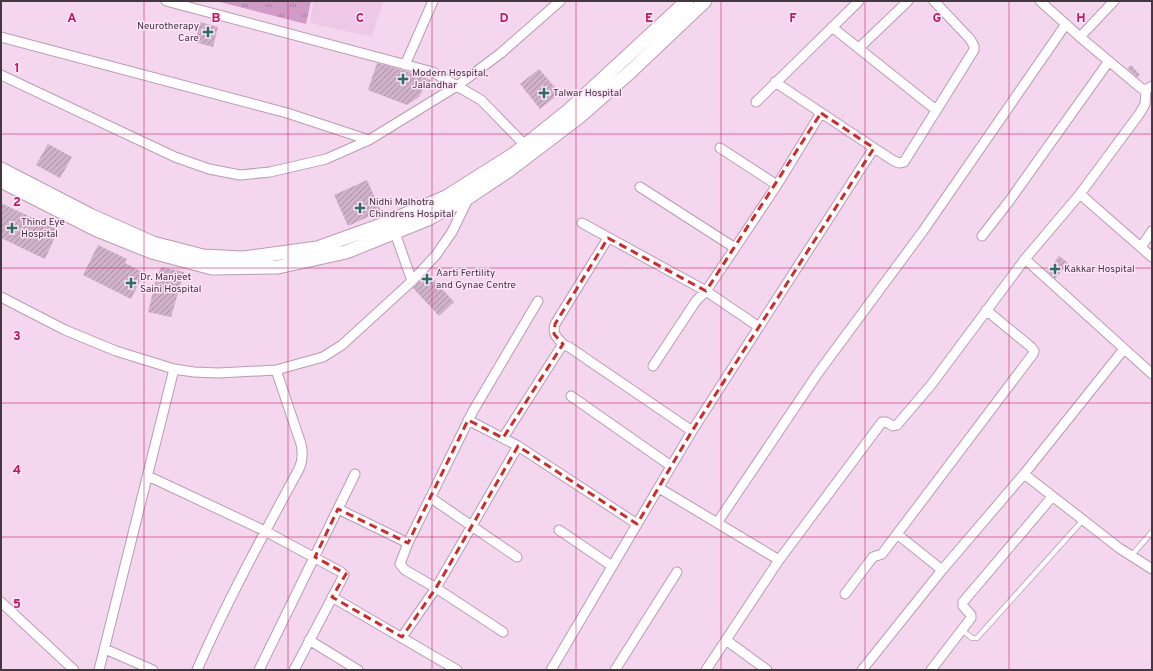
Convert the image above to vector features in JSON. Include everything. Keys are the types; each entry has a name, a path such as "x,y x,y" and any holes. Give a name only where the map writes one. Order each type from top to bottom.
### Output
{"street":[{"path":"166,1 433,72 481,100 526,145"},
{"path":"406,65 433,1"},
{"path":"1,75 175,157 209,169 240,175 270,172 326,159 369,140 457,86 501,53 560,1"},
{"path":"1,169 90,215 153,243 203,256 244,258 316,248 382,225 446,197 514,154 569,110 687,1"},
{"path":"1,181 98,230 152,252 212,268 278,267 346,252 428,219 469,197 521,162 579,117 705,1"},
{"path":"860,48 908,1"},
{"path":"775,82 894,161 900,163 904,162 974,50 974,46 970,39 934,1"},
{"path":"706,670 779,560 882,422 886,422 893,426 897,424 930,385 1025,259 1080,194 1140,113 1145,104 1149,88 1141,88 1040,1"},
{"path":"1080,37 1114,1"},
{"path":"756,102 858,2"},
{"path":"717,523 818,372 923,231 1066,24"},
{"path":"832,27 936,110"},
{"path":"1,37 287,113 369,140"},
{"path":"982,236 1058,134 1108,61"},
{"path":"653,366 688,313 706,291 736,248 821,113"},
{"path":"720,148 777,185"},
{"path":"551,670 692,431 874,148"},
{"path":"640,187 736,248"},
{"path":"1080,194 1152,257"},
{"path":"1,297 65,330 109,348 174,369 218,373 276,370 323,357 342,345 412,281 436,255 452,232 469,197"},
{"path":"582,223 706,291 759,327"},
{"path":"1142,247 1152,231"},
{"path":"396,233 412,281"},
{"path":"608,238 555,324 554,334 564,345 692,431"},
{"path":"1025,259 1152,374"},
{"path":"503,632 436,588 405,570 400,564 408,544 468,420 538,301"},
{"path":"845,594 873,556 882,554 1033,354 1034,350 1031,347 986,310"},
{"path":"502,438 561,347 564,345"},
{"path":"862,670 942,570 1024,474 1124,349"},
{"path":"99,670 174,369"},
{"path":"197,670 265,531 303,460 303,452 276,370"},
{"path":"571,396 671,466"},
{"path":"468,420 518,446 637,524"},
{"path":"402,637 436,588 518,446"},
{"path":"259,670 355,474"},
{"path":"1024,474 1052,497 1131,556 1152,569"},
{"path":"148,476 265,531 315,557 344,575 294,670"},
{"path":"658,488 779,560"},
{"path":"931,670 971,618 971,615 963,606 963,602 1052,497"},
{"path":"431,498 473,525 517,557"},
{"path":"338,509 408,544"},
{"path":"559,530 612,566"},
{"path":"897,534 942,570"},
{"path":"615,670 677,572"},
{"path":"332,597 458,670"},
{"path":"1,602 74,670"},
{"path":"309,640 358,670"},
{"path":"726,640 767,670"},
{"path":"105,649 153,670"}],"lane":[{"path":"962,630 972,638 977,638 1083,520"},
{"path":"1131,556 1152,532"}],"highlighted area":[{"path":"821,113 874,148 692,431 637,524 518,446 436,588 402,637 332,597 346,574 315,557 338,509 408,543 468,420 503,438 563,344 554,334 555,324 608,238 706,291"}],"shaded area":[{"path":"314,1 383,1 372,37 310,23"}],"green space":[{"path":"216,1 311,1 306,24"}],"building":[{"path":"200,22 218,27 213,47 195,42"},
{"path":"377,63 431,80 427,89 424,88 419,97 407,105 368,90"},
{"path":"1131,65 1140,75 1137,77 1127,68"},
{"path":"539,69 560,93 540,109 520,84"},
{"path":"48,144 72,157 60,178 36,165"},
{"path":"367,180 381,211 348,226 334,195"},
{"path":"1,203 58,230 45,259 1,238"},
{"path":"98,245 127,259 125,263 144,273 131,299 83,275"},
{"path":"1059,256 1068,263 1055,279 1047,271"},
{"path":"161,267 184,272 171,317 148,312 156,279"},
{"path":"428,273 454,302 439,316 413,288"}],"place":[{"name":"Neurotherapy Care","path":"208,32"},
{"name":"Modern Hospital, Jalandhar","path":"403,79"},
{"name":"Talwar Hospital","path":"544,93"},
{"name":"Nidhi Malhotra Chindrens Hospital","path":"360,208"},
{"name":"Thind Eye Hospital","path":"12,228"},
{"name":"Kakkar Hospital","path":"1055,269"},
{"name":"Aarti Fertility and Gynae Centre","path":"427,279"},
{"name":"Dr. Manjeet Saini Hospital","path":"131,283"}]}
